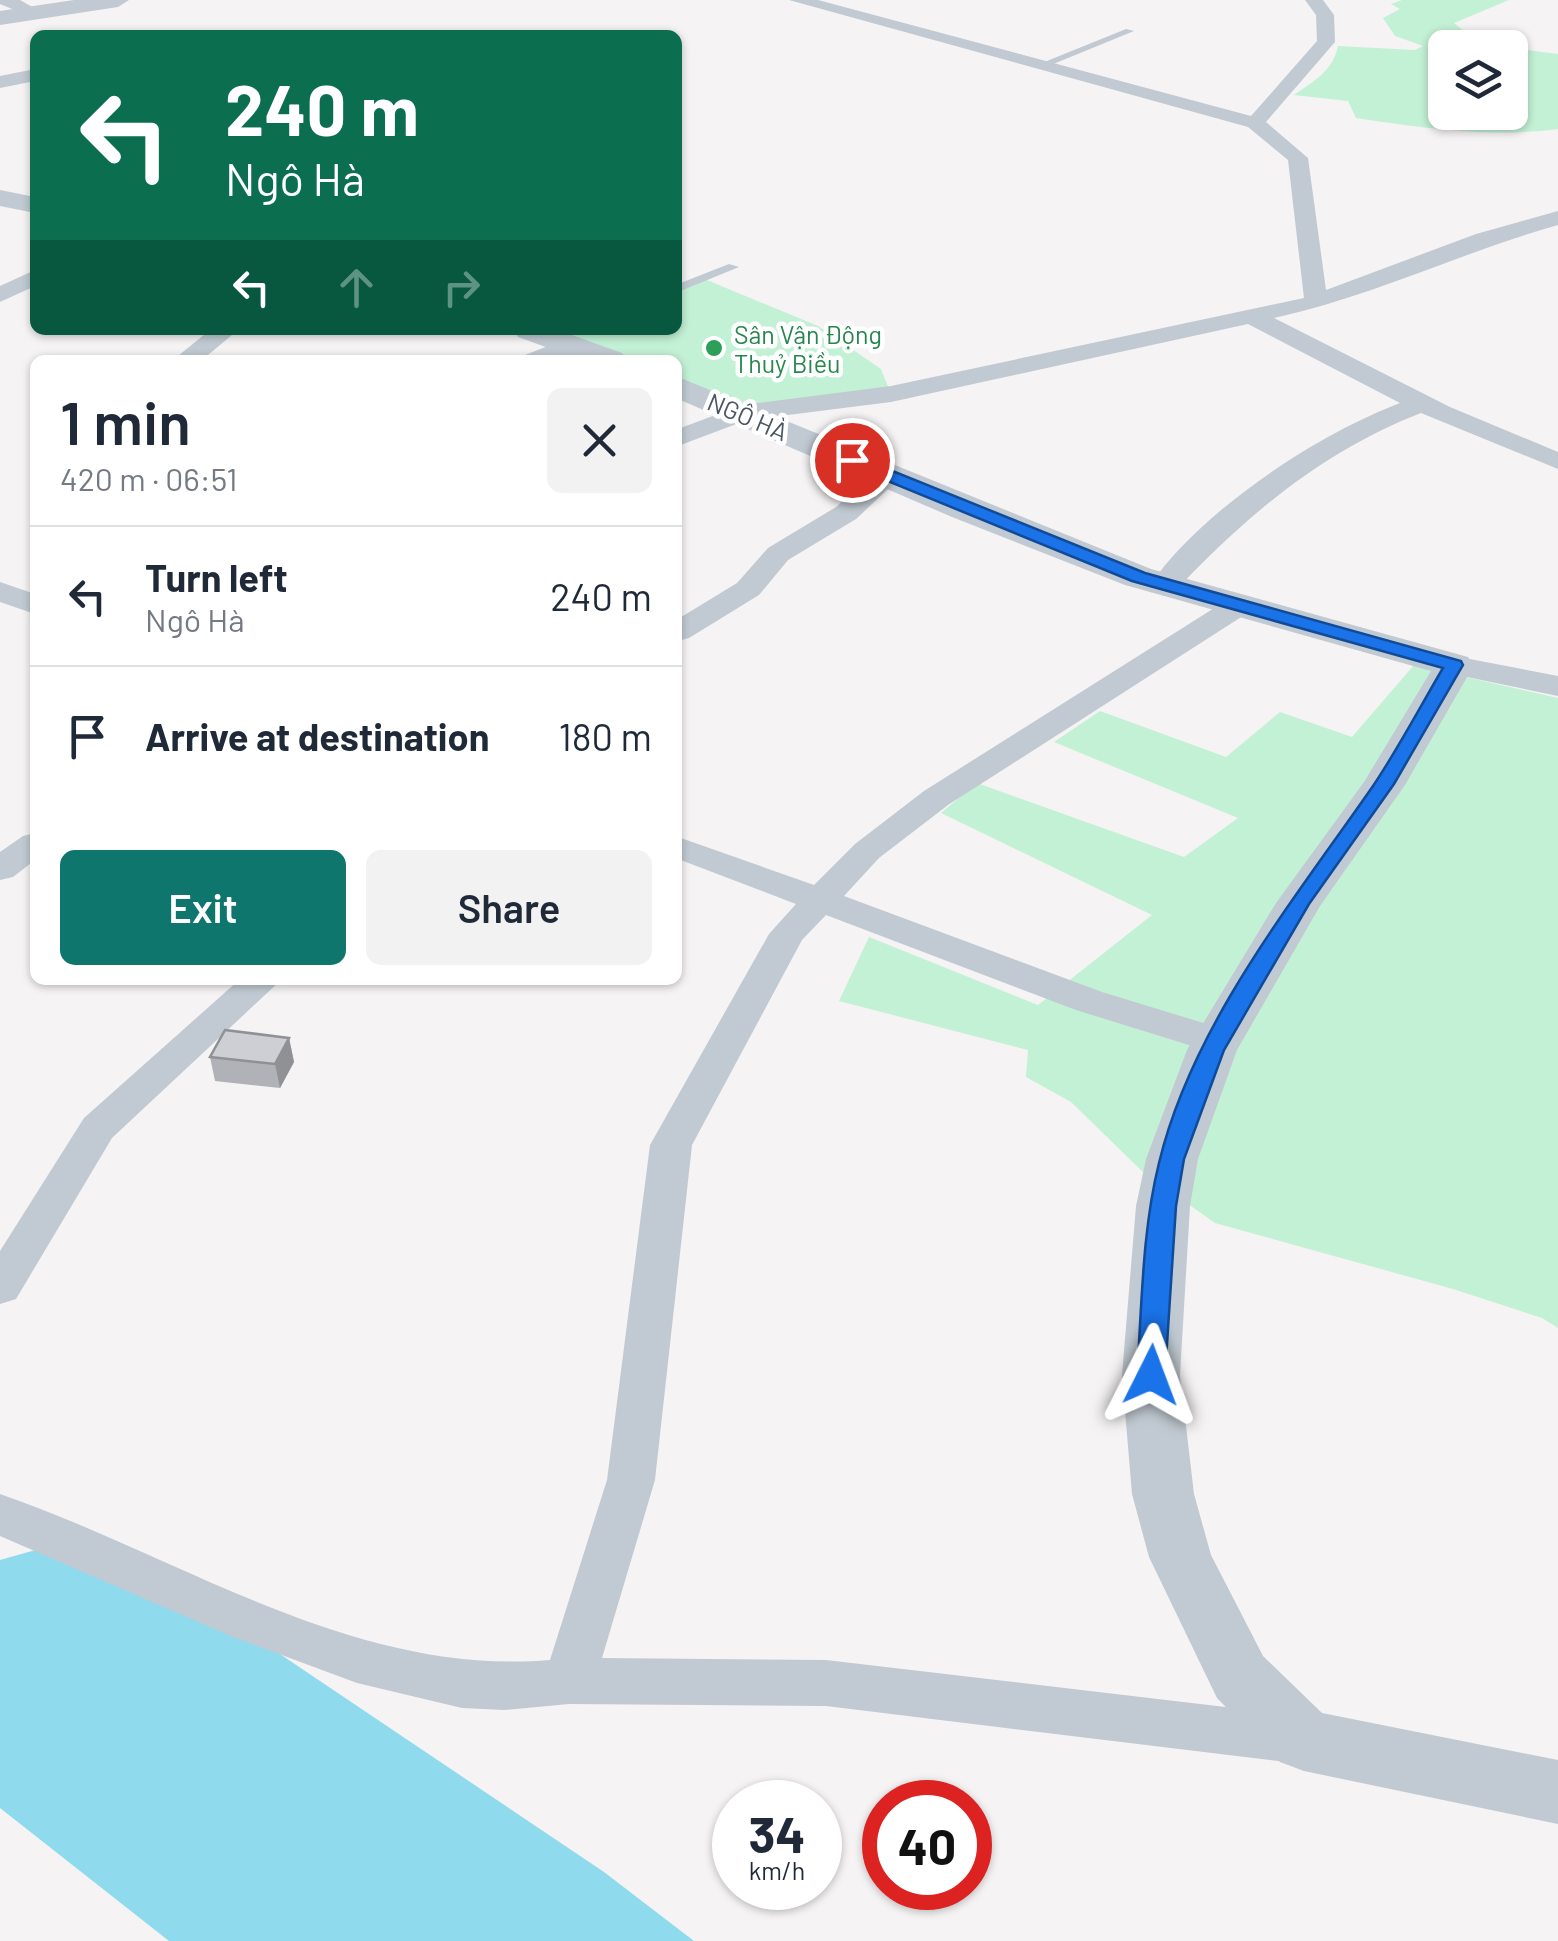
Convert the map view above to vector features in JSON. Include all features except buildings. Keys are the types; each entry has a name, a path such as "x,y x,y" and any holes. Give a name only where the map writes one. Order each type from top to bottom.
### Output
{"street":[{"path":"5,0 34,13"},
{"path":"0,18 118,0"},
{"path":"798,0 1255,123 1298,158 1316,302"},
{"path":"1255,123 1326,42 1325,15 1314,0"},
{"path":"0,82 30,76"},
{"path":"0,198 30,204"},
{"path":"682,436 742,413 891,394 1316,302 1484,240 1558,218"},
{"path":"0,295 30,279"},
{"path":"1251,316 1422,404 1511,446 1558,461"},
{"path":"193,355 219,335"},
{"path":"550,340 596,355"},
{"name":"NGÔ HÀ","path":"682,389 965,510 1165,585 1454,665 1558,686"},
{"path":"1165,585 1220,525 1296,465 1334,440 1422,404"},
{"path":"682,630 748,590 778,554 846,513 888,476"},
{"path":"569,1681 631,1480 664,1176 672,1145 779,947 818,898 866,851 936,798 1238,606"},
{"path":"1304,1740 1240,1677 1180,1557 1163,1494 1151,1375 1163,1206 1172,1159 1218,1040 1299,902 1384,784 1454,665"},
{"path":"682,847 1090,1001 1218,1040"},
{"path":"0,869 30,848"},
{"path":"0,1287 98,1128 256,985"},
{"path":"0,1514 251,1621 375,1667 462,1685 504,1687 569,1681 826,1683 1304,1740 1558,1792"}],"lane":[{"path":"1042,65 1129,31"},
{"path":"682,286 733,267"}],"green space":[{"path":"1402,0 1509,0 1454,23 1463,30 1428,30 1428,128 1356,118 1348,101 1294,95 1327,69 1338,46 1415,50 1423,46 1395,36 1383,18 1400,9 1391,4"},
{"path":"1528,50 1558,54 1558,129 1533,132 1448,130 1528,130"},
{"name":"Sân Vận Động Thuỷ Biều","path":"702,278 818,326 881,369 891,394 742,413 682,389 682,355 595,355 549,337 682,335 682,286"},
{"path":"1414,665 1558,698 1558,1328 1542,1318 1453,1289 1215,1223 1144,1173 1071,1102 1026,1077 1028,1050 839,1001 869,937 1038,1005 1152,915 941,813 977,783 1184,857 1238,818 1054,742 1100,711 1226,757 1280,712 1352,737"}],"water":[{"path":"39,1549 262,1642 604,1872 694,1941 169,1941 0,1808 0,1560"}],"place":[{"name":"Sân Vận Động Thuỷ Biều","path":"714,348"}],"route":[{"path":"852,460 965,510 1138,577 1454,665 1384,784 1299,902 1212,1050 1172,1159 1163,1206 1151,1375"}]}
